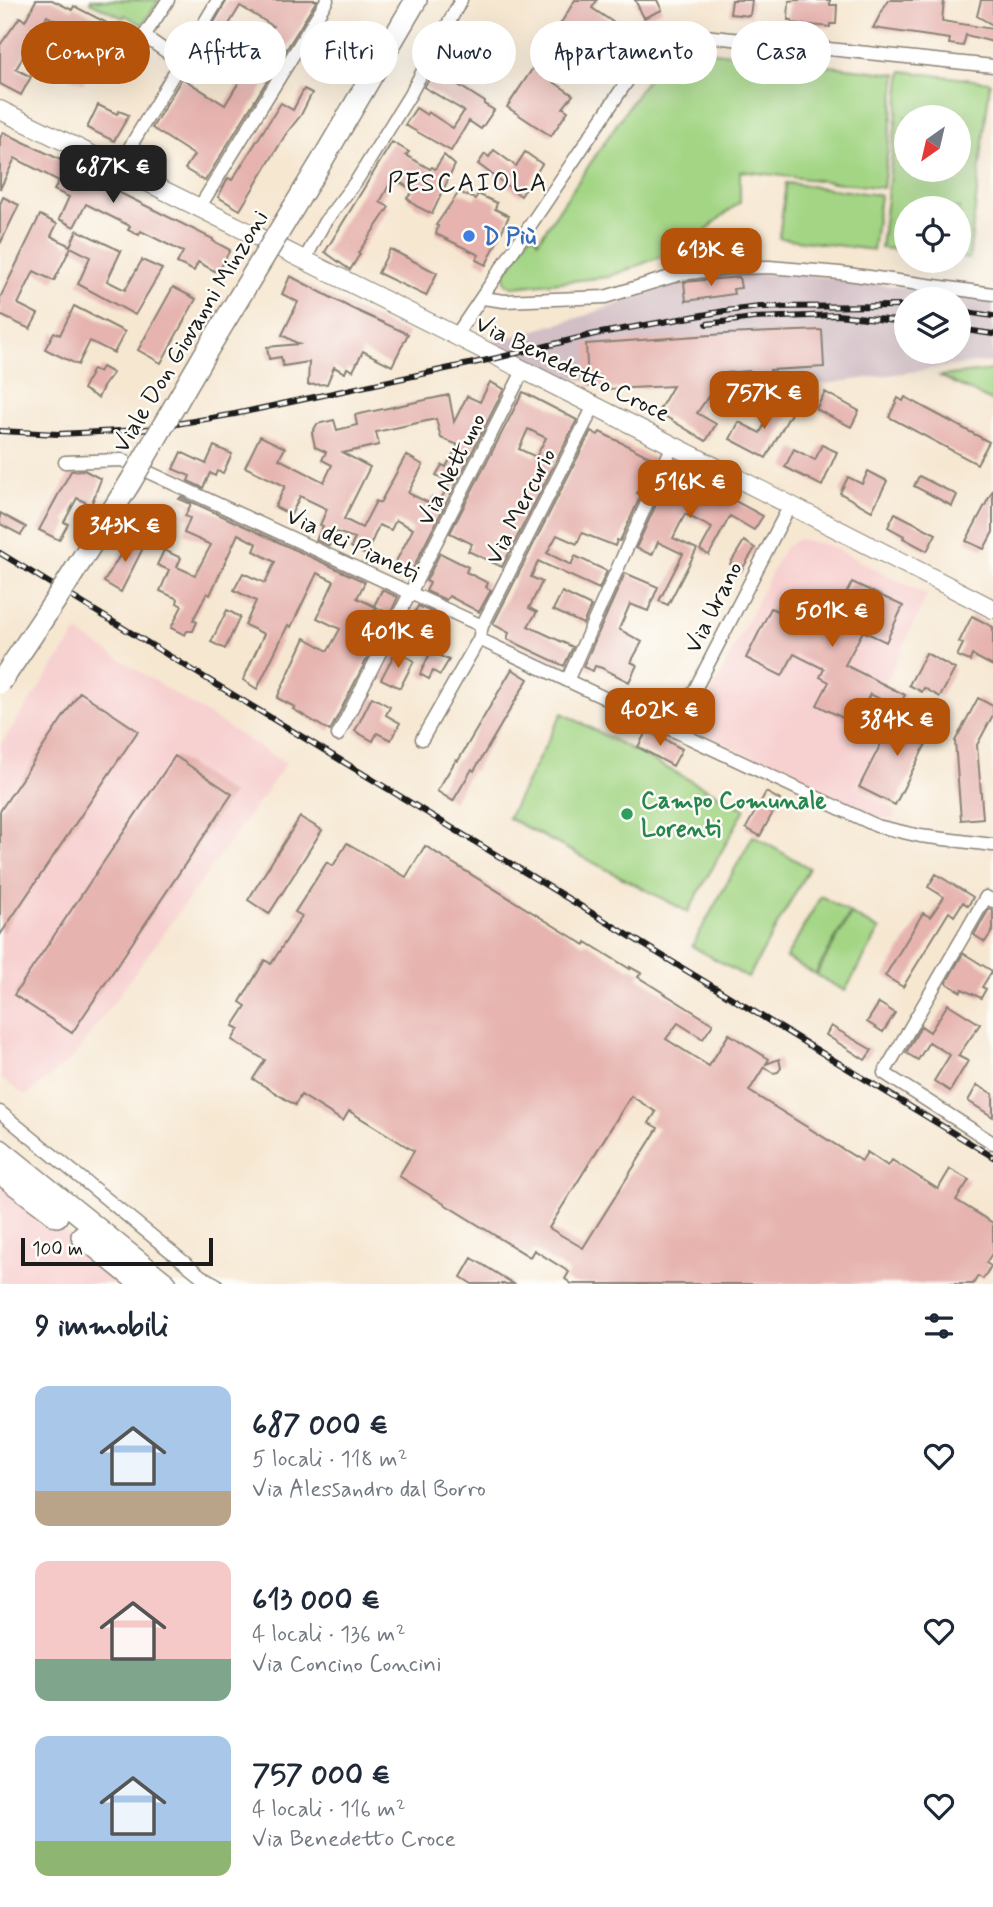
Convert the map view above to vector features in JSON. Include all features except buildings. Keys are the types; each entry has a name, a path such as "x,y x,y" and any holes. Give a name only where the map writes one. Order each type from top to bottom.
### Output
{"main road":[{"name":"Viale Don Giovanni Minzoni","path":"0,683 131,481 416,0"},
{"name":"Via Benedetto Croce","path":"0,110 523,371 595,404 790,505 989,603"},
{"path":"0,1150 166,1284"},
{"path":"0,1173 141,1284"}],"street":[{"path":"164,50 144,36 168,0"},
{"path":"205,21 218,0"},
{"path":"199,208 327,0"},
{"path":"304,261 324,223 357,180 411,93 461,0"},
{"path":"456,337 640,62 653,48 668,38 684,34 993,66"},
{"path":"118,167 168,84"},
{"path":"482,298 505,301 605,297 680,274 769,267 840,273 993,294"},
{"name":"Via Nettuno","path":"338,734 523,371"},
{"name":"Via Mercurio","path":"422,739 480,632 595,404"},
{"path":"567,681 673,445"},
{"name":"Via dei Pianeti","path":"65,461 122,460 411,593 567,681 877,826 920,836 993,845"},
{"name":"Via Urano","path":"674,730 790,505"},
{"path":"993,901 986,897 884,1073 993,1143"},
{"path":"0,1112 201,1276 216,1284"}],"shaded area":[{"path":"758,273 808,275 900,287 894,287 894,364 966,364 826,384 635,388 523,371 476,347 581,317 683,281"},
{"path":"971,296 993,299 993,363 971,363"},
{"path":"798,539 828,545 927,595 879,698 897,708 857,787 895,810 893,819 873,816 693,729 784,548"},
{"path":"77,632 286,764 74,1057 26,1096 0,1078 0,745"},
{"path":"0,1184 45,1215 129,1284 0,1284"}],"green space":[{"path":"159,0 145,21 135,21 125,15 123,18 90,2"},
{"path":"717,52 731,54 731,84 831,84 831,66 897,74 883,188 740,171 740,202 716,221 694,244 608,277 513,287 506,284 504,275 529,236 535,235 538,241 644,84 717,84"},
{"path":"902,71 990,82 971,242 971,196 894,196 894,250 881,248 894,138 894,182 971,182 971,105 898,105"},
{"path":"786,183 880,195 873,250 779,238"},
{"path":"993,370 993,402 940,376"},
{"name":"Campo Comunale Lorenti","path":"562,713 745,809 688,912 508,818"},
{"path":"753,836 809,868 748,978 692,946"},
{"path":"821,896 850,913 815,974 786,958"},
{"path":"851,914 880,930 845,991 816,975"}],"railway":[{"path":"0,431 58,434 141,430 235,414 497,358 595,334 725,311 760,307 894,306"},
{"path":"971,313 993,316"},
{"path":"707,324 753,318 837,315 894,321"},
{"path":"971,331 993,334"},
{"path":"0,553 993,1157"}],"place":[{"name":"D Più","path":"469,236"},
{"name":"Campo Comunale Lorenti","path":"627,814"}],"district":[{"name":"PESCAIOLA","path":"468,182"}]}
